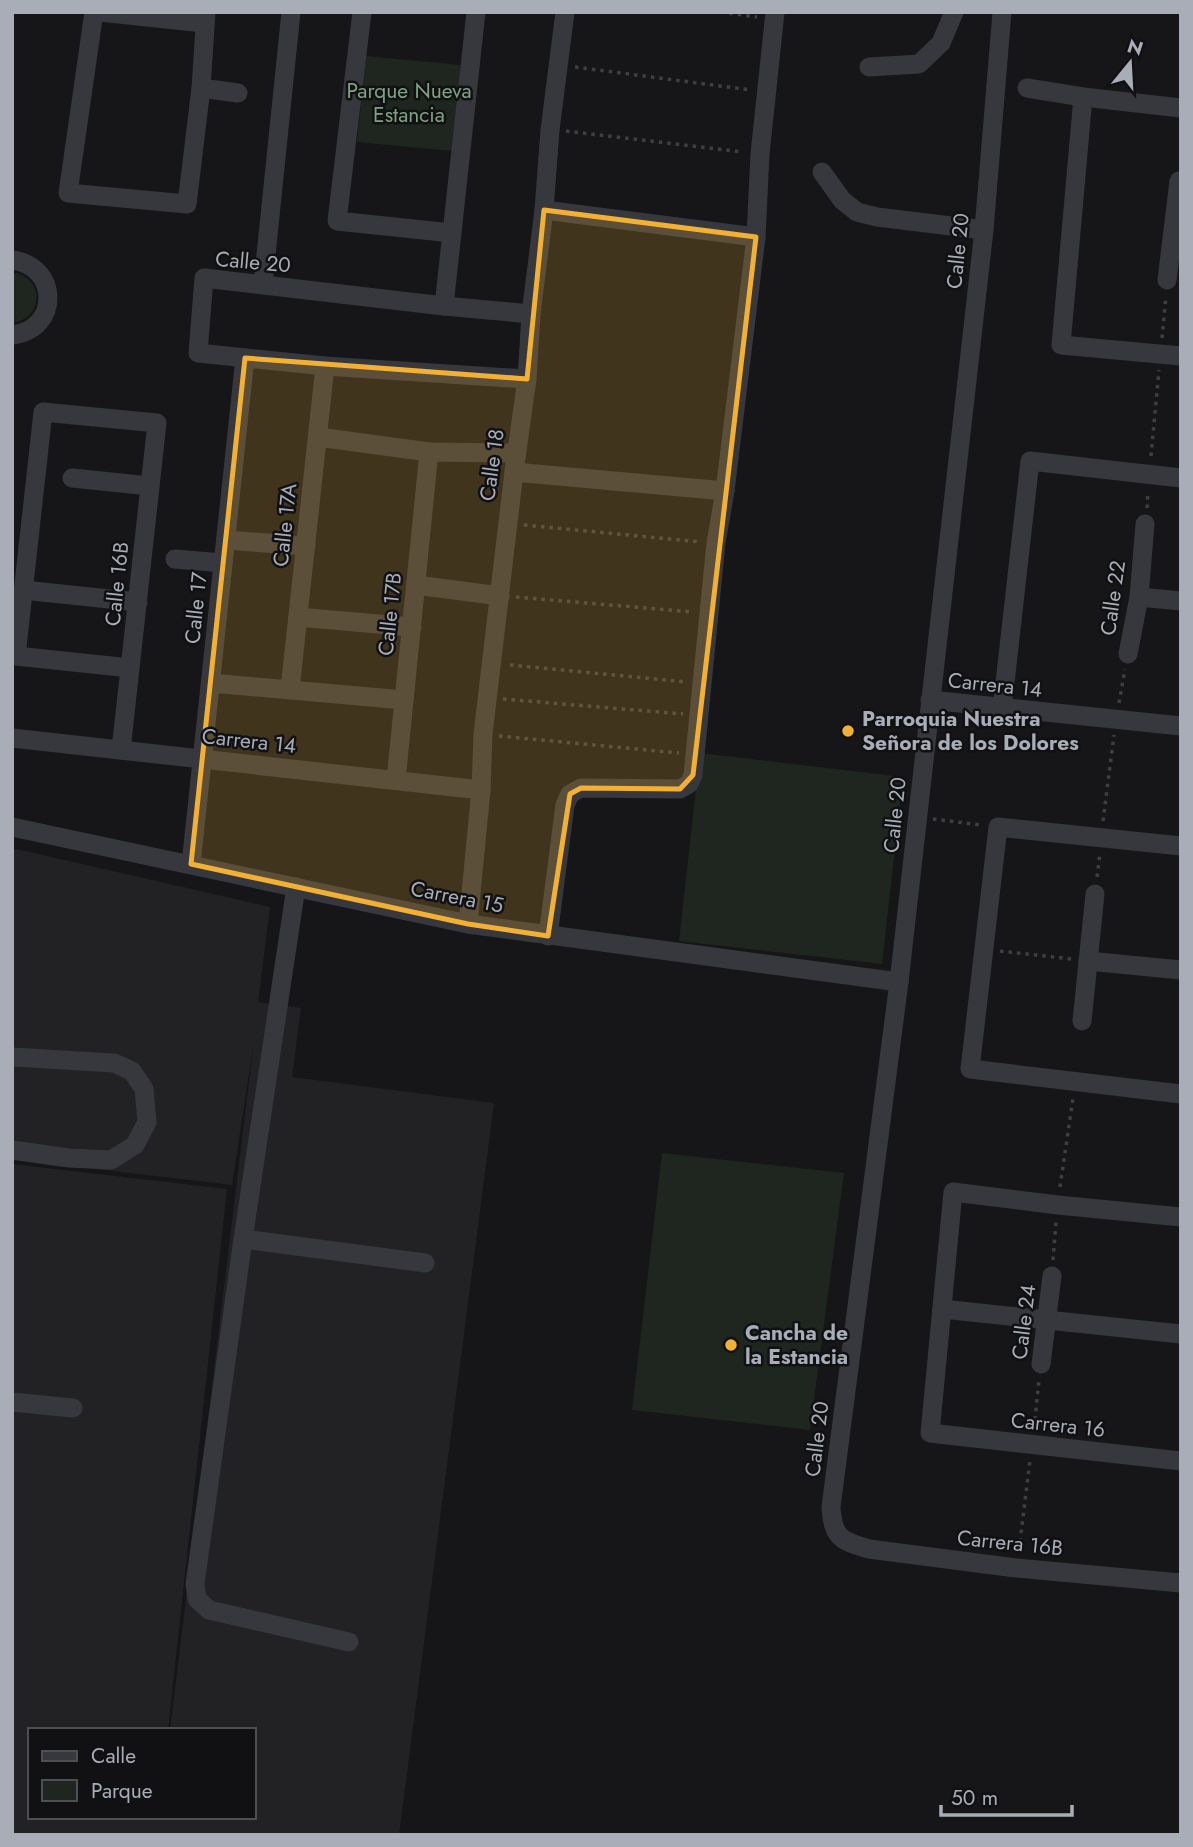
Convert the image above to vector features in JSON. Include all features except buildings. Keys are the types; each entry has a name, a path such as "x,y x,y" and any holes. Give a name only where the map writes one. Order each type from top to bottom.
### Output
{"street":[{"path":"94,12 68,193 187,204 201,88 205,18 100,12"},
{"path":"263,284 291,12"},
{"path":"362,12 337,221 452,233"},
{"path":"444,306 476,12"},
{"name":"Calle 18","path":"468,924 481,790 482,734 527,379 550,130 565,12"},
{"path":"869,67 919,64 941,43 954,12"},
{"name":"Calle 20","path":"839,1535 832,1525 831,1507 899,982 984,230 1002,12"},
{"path":"548,936 565,805 570,794 581,788 681,789 689,784 693,775 716,543 725,491 756,237 760,155 775,16"},
{"path":"201,88 238,93"},
{"path":"1027,88 1181,108"},
{"path":"1083,97 1061,345 1181,356"},
{"path":"822,172 842,200 857,212 877,217 984,230"},
{"path":"1167,281 1177,235 1179,181"},
{"path":"544,210 756,237"},
{"path":"12,260 25,263 36,270 47,286 48,299 47,309 38,323 26,332 12,335"},
{"name":"Calle 20","path":"527,379 325,366 198,353 204,278 531,314"},
{"name":"Calle 17","path":"191,864 245,358"},
{"name":"Calle 17A","path":"290,689 325,366"},
{"name":"Calle 16B","path":"22,516 43,412 157,423 121,750"},
{"path":"318,437 725,491"},
{"name":"Calle 17B","path":"396,780 429,452"},
{"path":"1002,709 1030,461 1181,478"},
{"path":"72,478 150,486"},
{"path":"22,516 23,590 16,656 130,668"},
{"name":"Calle 22","path":"1128,654 1139,597 1145,524"},
{"path":"226,540 306,546"},
{"path":"175,559 223,563"},
{"path":"416,585 500,596"},
{"path":"23,590 138,602"},
{"path":"1139,597 1181,601"},
{"path":"298,617 412,627"},
{"path":"211,684 404,700"},
{"name":"Carrera 14","path":"930,701 1181,726"},
{"name":"Carrera 14","path":"12,738 481,790"},
{"name":"Carrera 15","path":"12,827 468,924 899,982"},
{"path":"1181,846 999,827 970,1069 1181,1094"},
{"path":"296,887 195,1584 197,1599 209,1610 349,1642"},
{"path":"1082,1021 1095,894"},
{"path":"1088,961 1181,970"},
{"path":"12,1057 114,1063 132,1071 144,1089 147,1122 135,1144 111,1160 69,1158 12,1150"},
{"path":"1181,1217 953,1192 942,1309 1181,1334"},
{"path":"243,1240 425,1262"},
{"name":"Calle 24","path":"1041,1364 1052,1276"},
{"name":"Carrera 16","path":"942,1309 930,1433 1181,1461"},
{"path":"12,1402 73,1408"},
{"name":"Carrera 16B","path":"839,1535 851,1544 869,1549 1016,1568 1181,1583"}],"path":[{"path":"721,12 775,16"},
{"path":"559,65 766,92"},
{"path":"550,130 760,155"},
{"path":"1145,524 1167,281"},
{"path":"508,523 716,543"},
{"path":"500,596 709,613"},
{"name":"Calle 22","path":"1095,894 1115,720 1128,654"},
{"path":"490,663 701,683"},
{"path":"487,698 699,716"},
{"path":"482,734 695,755"},
{"path":"917,817 999,827"},
{"path":"985,949 1088,961"},
{"name":"Calle 24","path":"1052,1276 1058,1205 1076,1082"},
{"name":"Calle 24","path":"1016,1568 1041,1364"}],"highlighted area":[{"path":"544,210 756,237 693,775 680,789 581,788 570,794 548,936 468,924 191,864 245,358 527,379"}],"shaded area":[{"path":"12,848 270,907 258,1002 301,1008 292,1077 494,1103 399,1835 12,1835 12,1164 227,1189 168,1728 28,1728 28,1819 256,1819 256,1728 170,1728 254,1041 232,1185 12,1159"}],"green space":[{"name":"Parque Nueva Estancia","path":"366,56 461,65 453,151 357,142"},
{"path":"12,272 23,275 30,281 36,297 31,313 13,323"},
{"path":"700,753 903,777 882,964 679,941"},
{"name":"Cancha de la Estancia","path":"662,1153 844,1173 810,1430 632,1410"}],"place":[{"name":"Parroquia Nuestra Señora de los Dolores","path":"848,731"},
{"name":"Cancha de la Estancia","path":"731,1345"}]}
